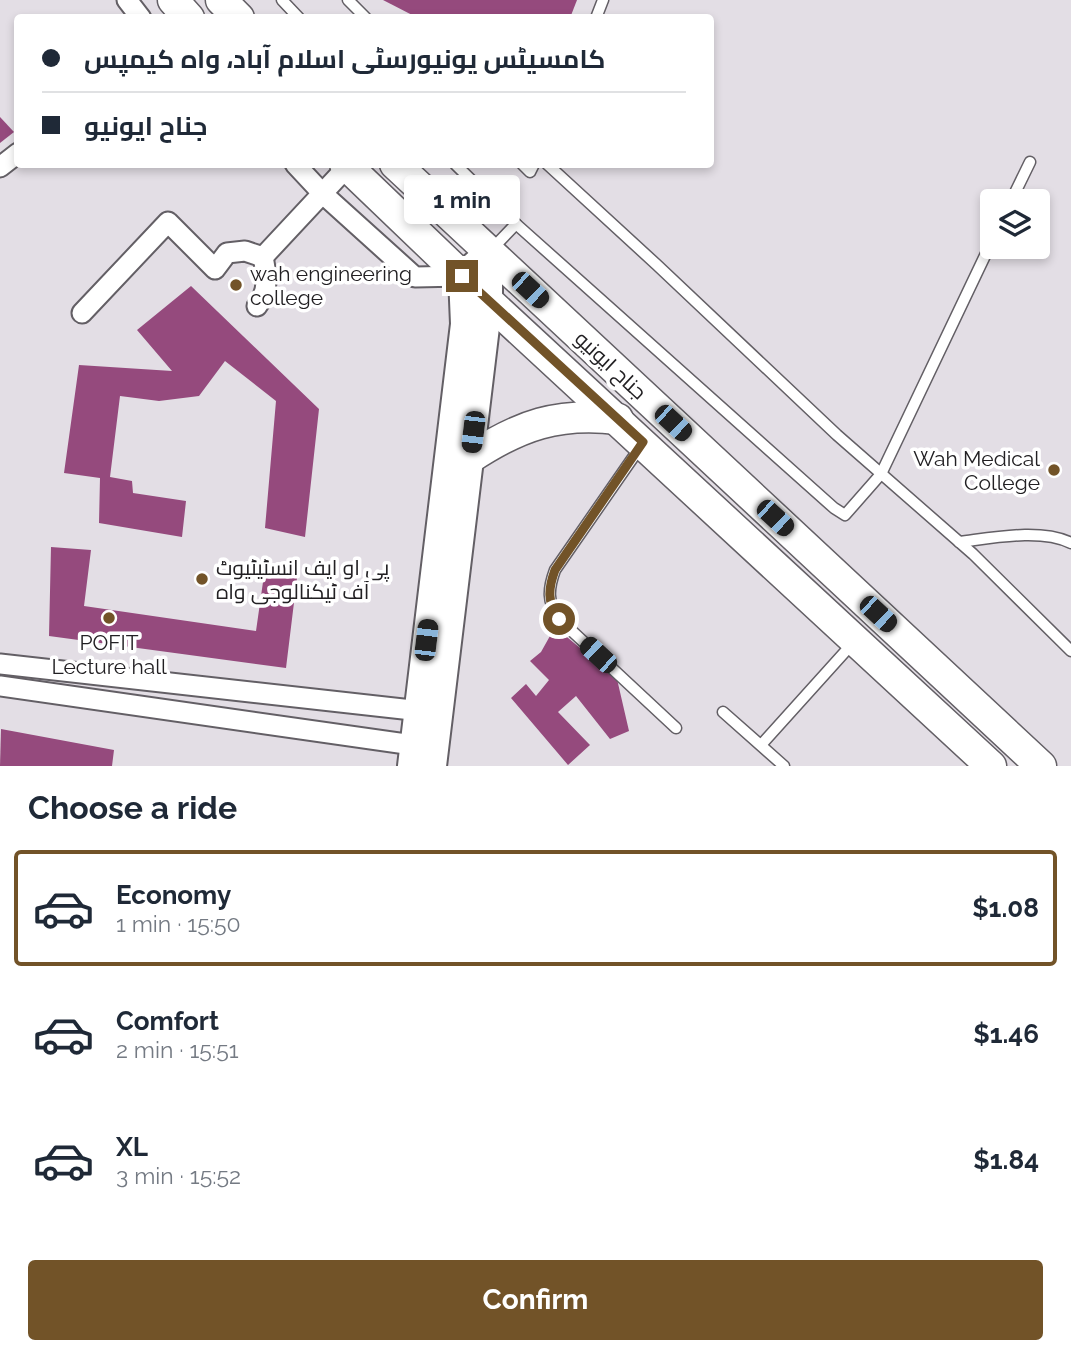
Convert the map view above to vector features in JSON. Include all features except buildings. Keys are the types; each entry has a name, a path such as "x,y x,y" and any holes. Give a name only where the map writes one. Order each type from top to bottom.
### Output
{"main road":[{"path":"221,0 235,14"},
{"name":"جناح ایونیو","path":"348,168 489,302 991,766"},
{"name":"جناح ایونیو","path":"399,168 1041,766"},
{"path":"459,457 522,428 555,418 592,416 618,419"}],"street":[{"path":"127,0 138,14"},
{"path":"0,167 14,156"},
{"path":"299,168 323,194 415,277 462,276 489,252"},
{"path":"264,257 344,168"},
{"path":"82,313 168,222 215,269 227,253 244,251 264,257"},
{"path":"0,686 423,756 459,457 489,302 489,252"},
{"path":"257,306 266,295 267,274 264,257"},
{"path":"459,457 464,324 462,276"},
{"path":"0,664 428,711"}],"lane":[{"path":"282,0 295,14"},
{"path":"348,0 362,14"},
{"path":"1017,189 1030,162"},
{"path":"459,168 516,224 845,515 881,474 983,259"},
{"path":"551,168 795,397 959,542 1071,651"},
{"path":"489,252 516,224"},
{"path":"643,442 555,570 549,598 559,619 676,728"},
{"path":"959,542 1013,536 1061,538 1071,543"},
{"path":"761,745 856,640"},
{"path":"723,712 785,766"}],"place":[{"name":"wah engineering college","path":"236,285"},
{"name":"Wah Medical College","path":"1054,470"},
{"name":"پی او ایف انسٹیٹیوٹ آف ٹیکنالوجی واہ","path":"202,579"},
{"name":"POFIT Lecture hall","path":"109,618"}],"route":[{"path":"462,276 643,442 555,570 549,598 559,619"}]}
